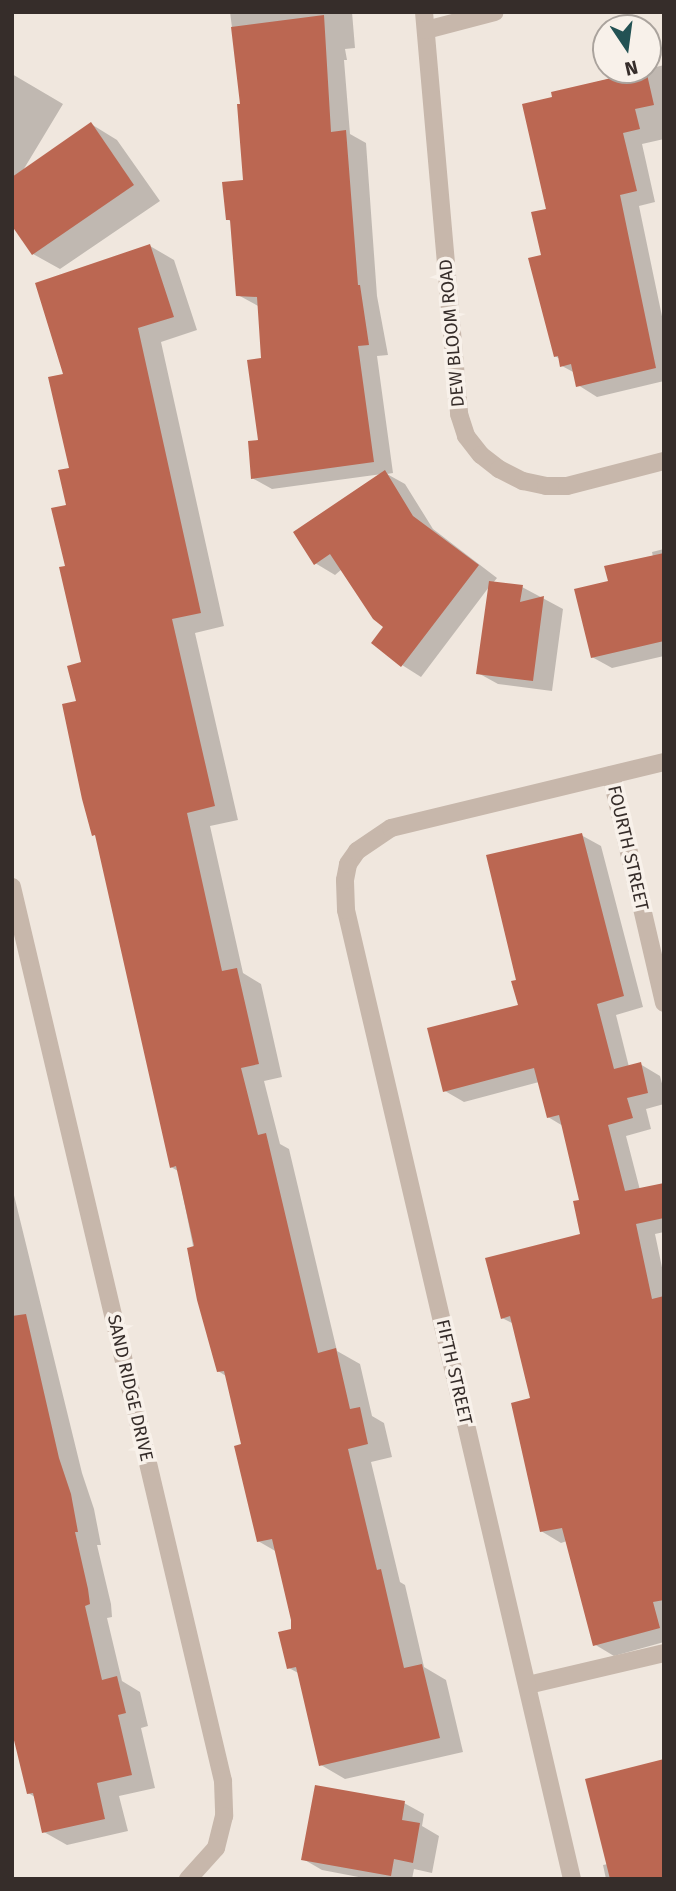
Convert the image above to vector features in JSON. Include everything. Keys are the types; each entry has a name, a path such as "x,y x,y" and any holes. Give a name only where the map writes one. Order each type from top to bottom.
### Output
{"street":[{"path":"425,21 495,12"},
{"name":"DEW BLOOM ROAD","path":"425,21 459,414 466,436 481,455 499,469 523,481 546,486 567,486 664,461"},
{"path":"611,775 664,762"},
{"name":"FIFTH STREET","path":"572,1879 346,910 345,880 348,864 357,851 391,828 611,775"},
{"name":"FOURTH STREET","path":"611,775 664,1003"},
{"name":"SAND RIDGE DRIVE","path":"12,887 223,1781 224,1816 216,1848 188,1879"},
{"path":"528,1685 664,1653"}],"building":[{"path":"324,15 331,132 346,130 358,285 369,345 358,346 374,462 251,479 248,441 258,440 247,360 261,358 257,297 236,296 230,220 226,220 222,182 243,180 237,104 240,104 231,27"},
{"path":"592,83 649,84 654,105 635,109 640,129 623,133 637,191 620,195 656,368 576,387 571,364 560,367 558,356 554,357 528,258 541,255 531,212 546,209 522,104 552,97 551,92"},
{"path":"91,122 134,185 32,255 12,226 12,177"},
{"path":"150,244 174,317 138,328 201,613 172,619 215,806 187,813 222,971 237,968 259,1064 241,1068 258,1135 266,1133 318,1353 336,1348 350,1409 360,1407 368,1444 348,1449 377,1570 381,1569 404,1668 422,1664 440,1738 319,1766 296,1667 287,1669 278,1632 291,1629 291,1620 272,1539 257,1542 234,1446 241,1444 224,1371 217,1372 197,1300 187,1248 194,1246 176,1166 170,1168 95,835 92,836 82,799 62,704 76,701 67,666 81,662 59,567 65,566 51,508 66,505 58,470 69,468 48,377 63,374 35,283"},
{"path":"385,470 413,516 479,565 401,667 371,643 383,627 373,619 330,554 314,565 293,532"},
{"path":"664,553 664,641 591,658 574,589 608,581 604,566"},
{"path":"489,581 523,585 520,602 544,596 533,681 476,674"},
{"path":"582,833 624,996 597,1004 614,1069 641,1062 648,1093 627,1098 633,1118 608,1125 625,1191 664,1183 664,1218 636,1224 652,1299 664,1296 664,1600 653,1602 660,1628 593,1646 562,1528 540,1532 511,1403 530,1398 510,1316 501,1319 485,1258 580,1234 573,1201 579,1200 559,1115 547,1118 534,1068 443,1092 427,1028 518,1005 511,981 516,980 486,855"},
{"path":"26,1314 59,1458 71,1494 78,1532 75,1532 90,1604 85,1606 102,1680 117,1676 126,1713 118,1715 132,1775 97,1783 105,1819 42,1833 33,1793 27,1794 12,1732 12,1316"},
{"path":"664,1759 664,1879 610,1879 585,1779"},
{"path":"315,1785 405,1801 402,1820 420,1823 413,1863 394,1859 391,1876 301,1860"}]}
